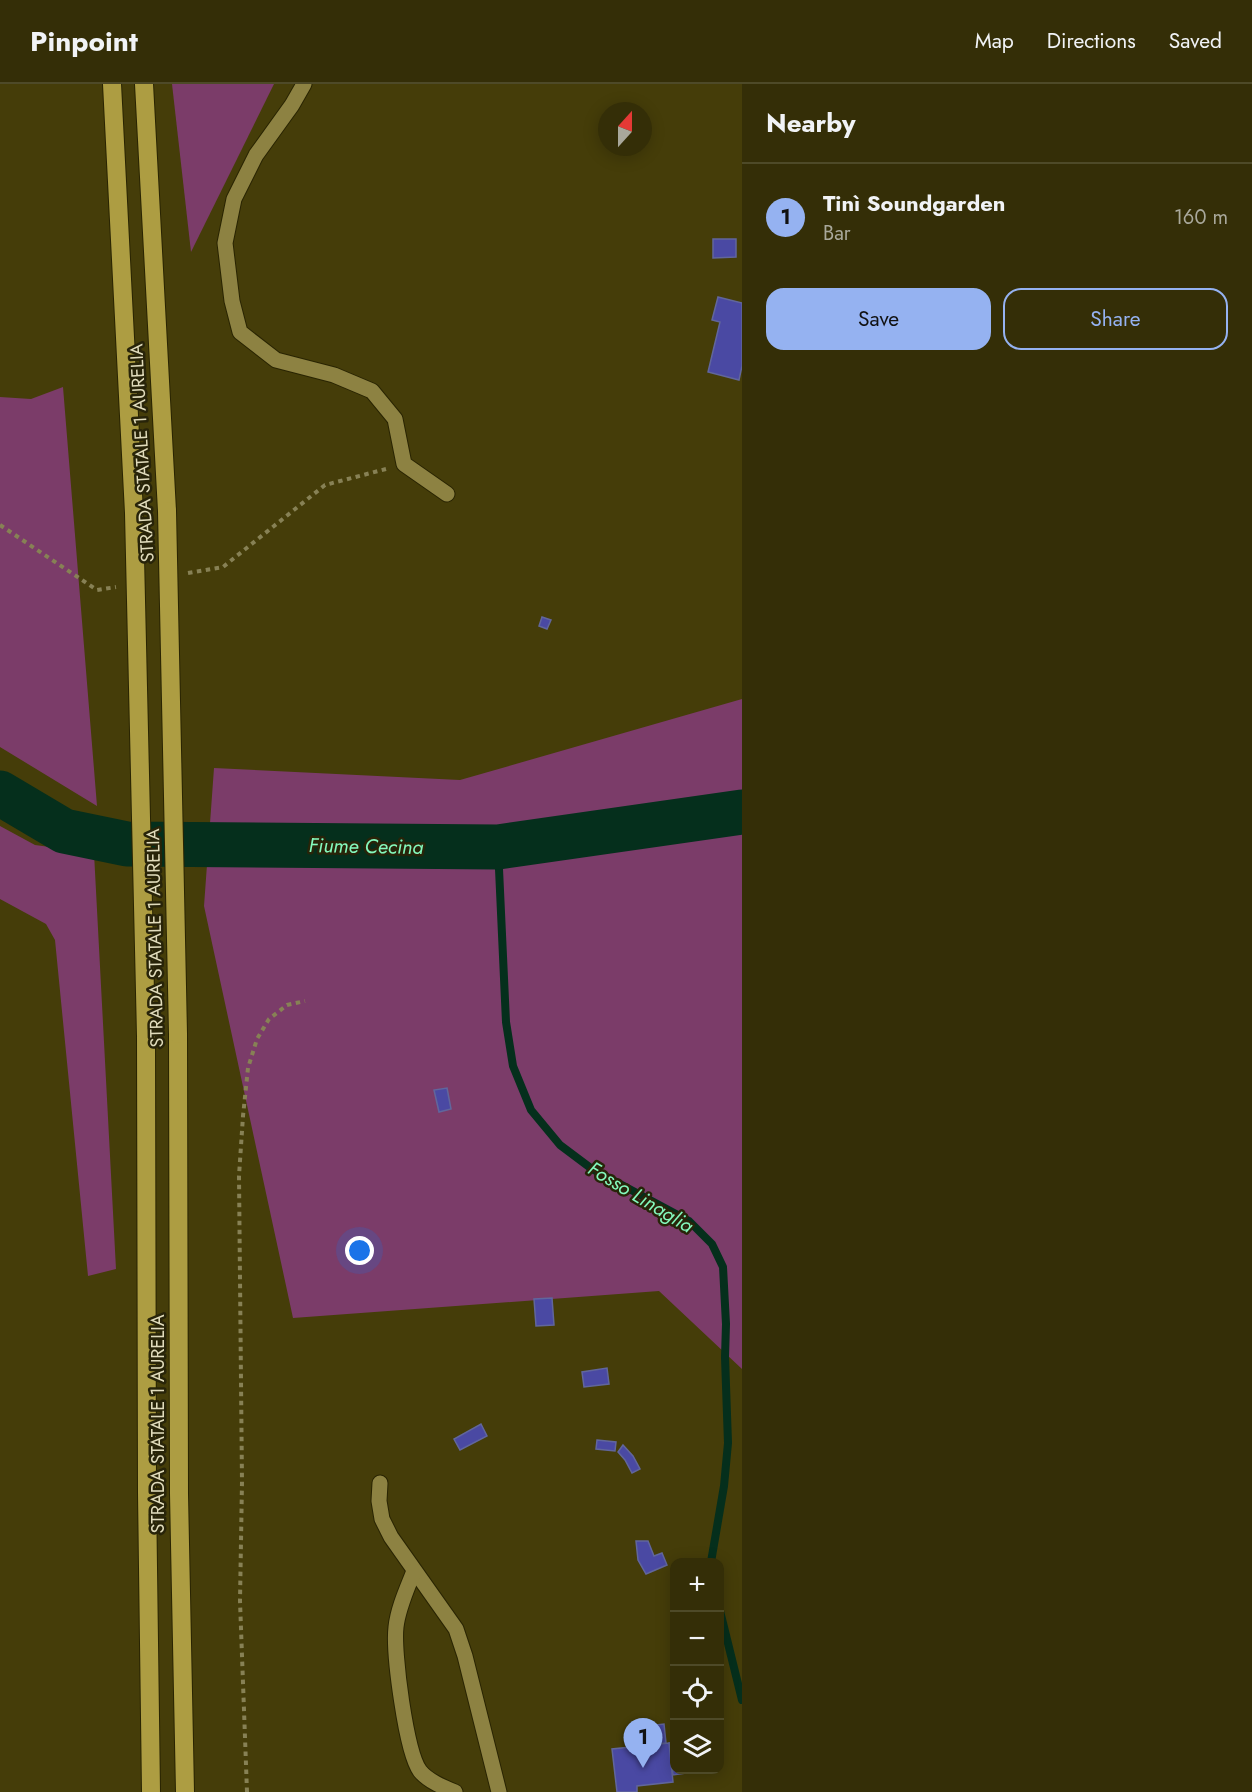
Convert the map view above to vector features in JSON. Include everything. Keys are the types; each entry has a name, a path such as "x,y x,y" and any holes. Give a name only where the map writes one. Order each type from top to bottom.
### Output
{"highway":[{"name":"STRADA STATALE 1 AURELIA","path":"112,84 134,513 146,1036 147,1493 151,1792"},
{"name":"STRADA STATALE 1 AURELIA","path":"144,84 166,511 178,1034 178,1494 185,1792"}],"street":[{"path":"304,84 292,105 256,155 234,199 225,243 232,301 240,332 276,360 334,375 372,391 395,419 404,464 447,494"},
{"path":"380,1483 379,1502 382,1519 391,1537 456,1629 465,1656 499,1792"},
{"path":"414,1571 401,1605 394,1649 411,1752 419,1770 428,1779 455,1792"}],"path":[{"path":"177,575 222,567 325,485 404,464"},
{"path":"0,525 97,590 120,586"},
{"path":"247,1792 240,1601 242,1482 239,1176 243,1116 248,1068 257,1039 269,1019 287,1005 305,1001"}],"shaded area":[{"path":"172,84 274,84 191,252"},
{"path":"63,387 97,806 0,747 0,397 31,399"},
{"path":"742,699 742,1369 659,1291 293,1318 204,906 214,768 460,780"},
{"path":"0,826 35,845 94,853 116,1269 88,1276 55,940 46,924 0,899"}],"building":[{"path":"713,239 736,239 736,257 713,258"},
{"path":"718,297 742,303 742,366 739,380 708,372 720,322 712,320"},
{"path":"542,617 551,620 547,629 539,626"},
{"path":"447,1088 451,1109 439,1112 434,1090"},
{"path":"552,1298 554,1325 536,1326 534,1299"},
{"path":"607,1368 609,1384 584,1387 582,1372"},
{"path":"481,1424 487,1436 460,1450 454,1439"},
{"path":"597,1440 616,1442 615,1451 596,1449"},
{"path":"623,1445 633,1456 640,1469 632,1473 618,1452"},
{"path":"636,1541 648,1541 654,1556 662,1553 667,1565 646,1574 638,1560"},
{"path":"664,1724 666,1743 641,1745 638,1727"},
{"path":"669,1743 670,1774 672,1774 673,1782 637,1786 637,1792 617,1792 612,1749"}],"waterway":[{"name":"Fiume Cecina","path":"0,793 64,831 127,844 498,847 742,812"},
{"name":"Fosso Linaglia","path":"498,847 506,1022 513,1066 531,1110 560,1145 592,1169 689,1221 712,1244 723,1267 728,1443 724,1486 712,1558"},
{"name":"Fosso Linaglia","path":"720,1612 742,1700"}],"place":[{"name":"Tinì Soundgarden","path":"643,1768"}]}
